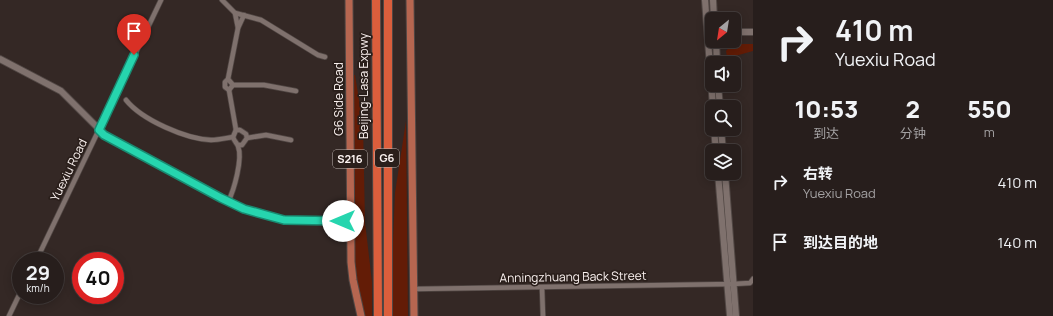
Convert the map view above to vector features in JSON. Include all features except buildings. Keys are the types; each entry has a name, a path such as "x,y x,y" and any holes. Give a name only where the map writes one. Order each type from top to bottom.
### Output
{"highway":[{"name":"Beijing-Lasa Expwy","path":"376,0 378,316"},
{"name":"Beijing-Lasa Expwy","path":"388,0 388,316"}],"main road":[{"name":"G6 Side Road","path":"349,0 352,271 361,316"},
{"path":"410,0 414,316"},
{"path":"705,0 712,100"},
{"path":"713,0 714,12"},
{"path":"741,32 753,32"},
{"path":"0,59 61,91 99,130 109,138 228,202 261,215 284,220 351,221"},
{"path":"719,180 730,284 736,316"},
{"path":"724,180 730,284 730,316"}],"street":[{"name":"Yuexiu Road","path":"40,252 161,0"},
{"path":"222,0 234,13 238,28"},
{"path":"234,13 261,20 318,55 325,57"},
{"path":"233,137 236,130 229,90 225,87 225,82 228,79 238,28 244,15"},
{"path":"228,79 233,85"},
{"path":"229,90 233,85"},
{"path":"233,85 264,85 296,91"},
{"path":"126,100 132,108 156,123 175,132 210,140 233,137"},
{"path":"236,130 244,132 247,138"},
{"path":"238,145 242,145 247,138 266,135 291,140"},
{"path":"228,202 236,181 238,156 238,145 233,137"},
{"name":"Anningzhuang Back Street","path":"414,290 730,284 750,283 753,280"},
{"path":"542,288 543,316"},
{"path":"9,316 15,304"}],"shaded area":[{"path":"741,44 753,44 753,51 735,56 727,56 726,51 729,48 741,48"},
{"path":"351,75 355,75 363,124 365,222 372,282 372,316 363,316 355,277"},
{"path":"406,121 408,316 393,316 392,266 395,193"}],"route":[{"path":"134,55 99,130 104,135 228,202 244,209 261,215 284,220 343,221"}]}
